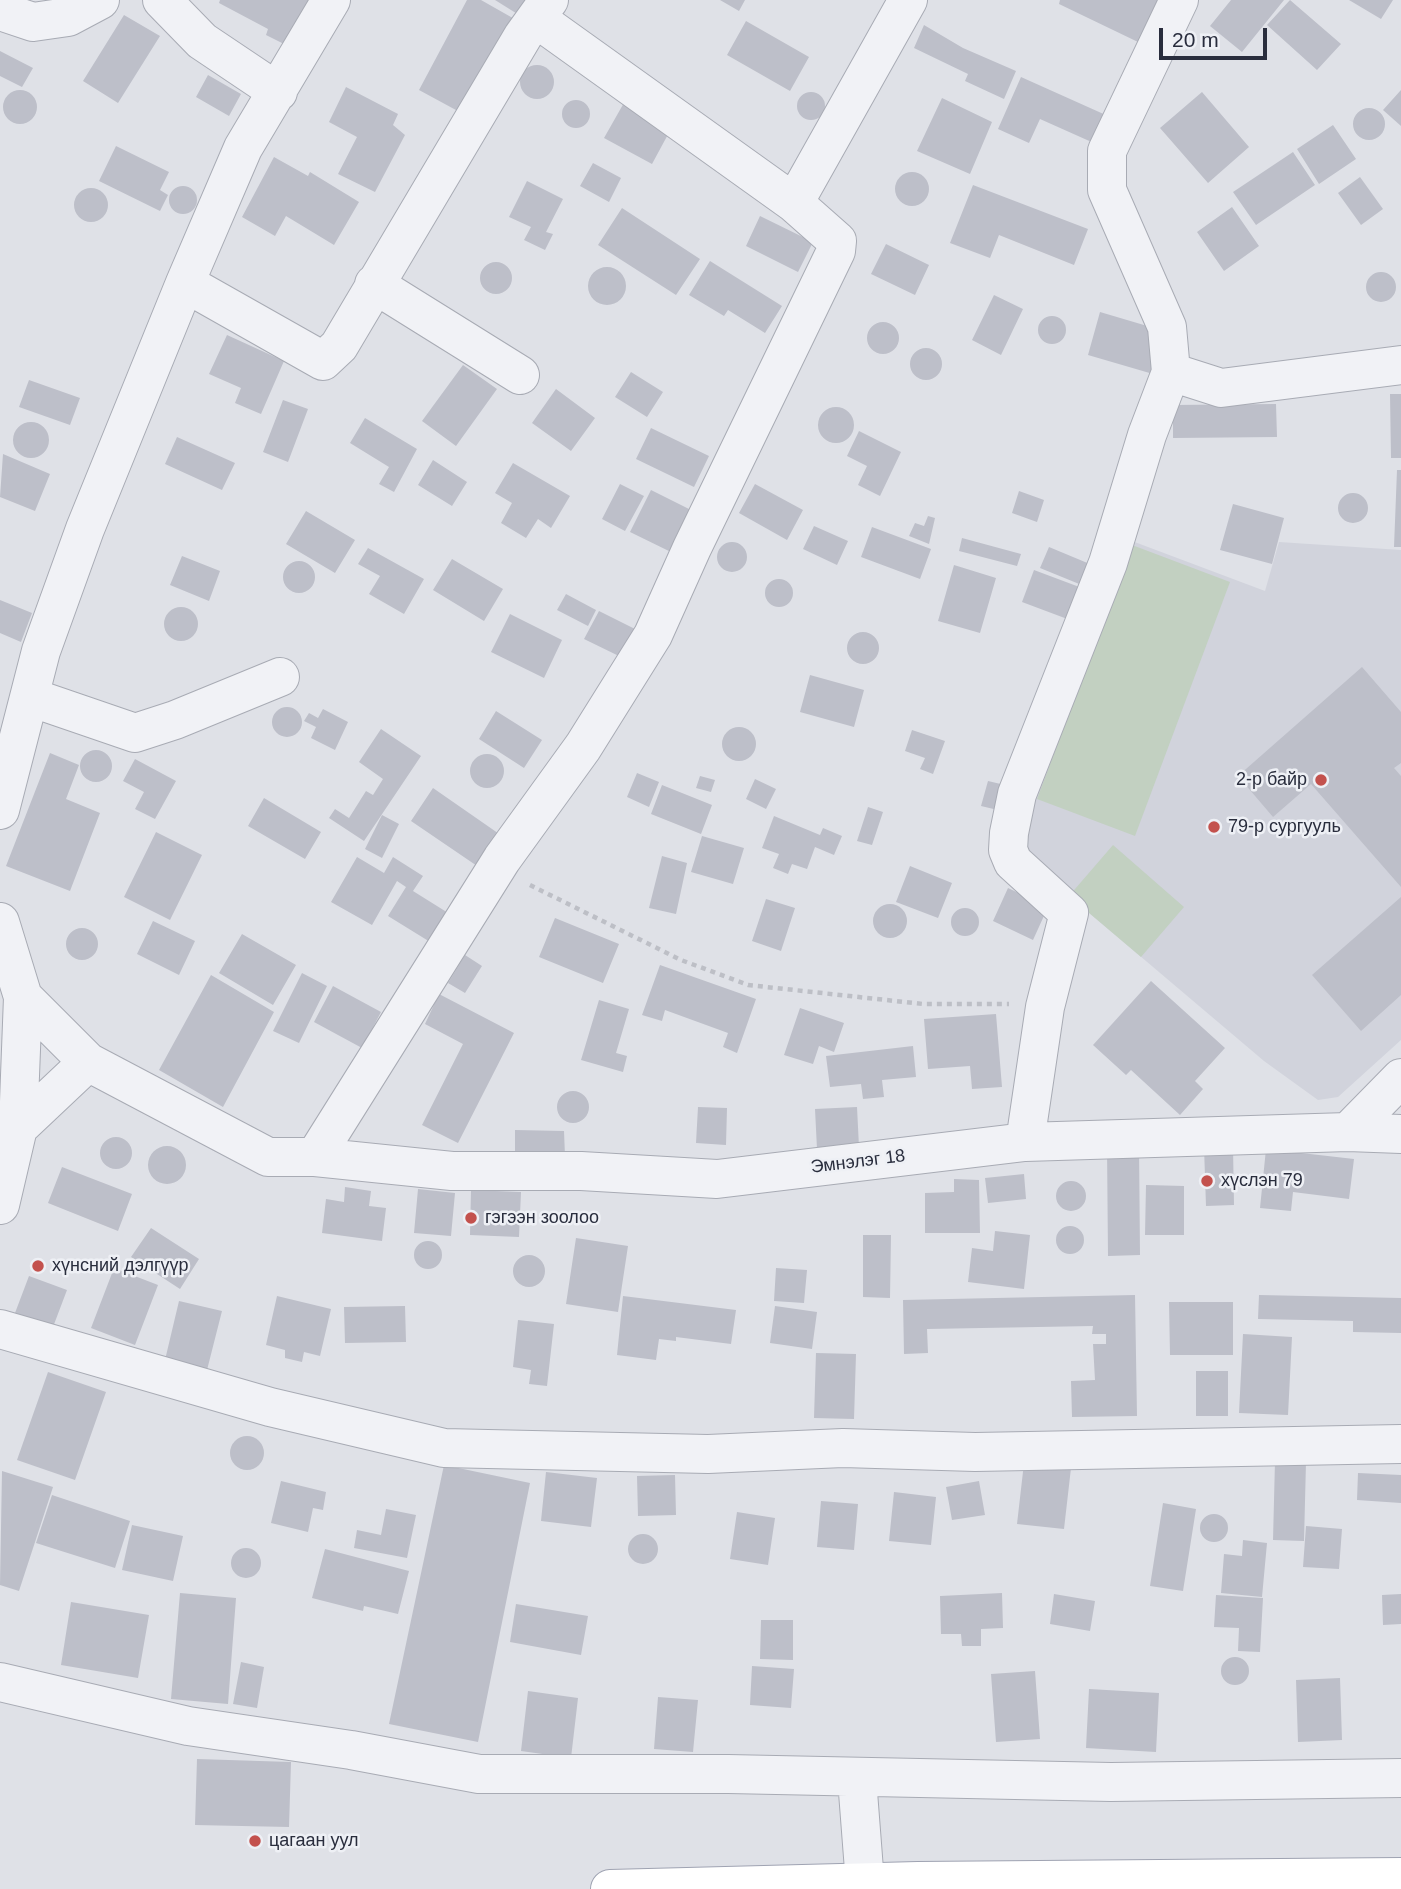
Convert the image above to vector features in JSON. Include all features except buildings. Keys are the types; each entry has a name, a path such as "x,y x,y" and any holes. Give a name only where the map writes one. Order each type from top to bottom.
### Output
{"main road":[{"path":"610,1889 865,1882 918,1885 1323,1884 1401,1877"}],"street":[{"path":"0,11 33,22 68,17 100,0"},
{"path":"162,0 201,41 278,92"},
{"path":"0,810 14,747 41,651 85,528 185,283 243,148 331,0"},
{"path":"794,202 908,0"},
{"path":"1025,1142 1045,1007 1069,913 1013,862 1008,850 1009,833 1017,794 1108,563 1147,435 1171,372 1167,327 1107,190 1107,151 1179,0"},
{"path":"185,283 323,361 339,346 523,36 543,9 794,202 838,241 836,251 653,635 583,747 496,869 315,1157"},
{"path":"374,284 520,375"},
{"path":"1171,372 1221,388 1401,365"},
{"path":"30,697 135,733 175,720 280,677"},
{"path":"0,922 23,996 18,1128 0,1205"},
{"name":"Эмнэлэг 18","path":"23,996 88,1062 268,1157 315,1157 452,1171 581,1171 717,1179 1025,1142 1348,1132 1401,1134"},
{"path":"18,1128 88,1062"},
{"path":"1348,1132 1401,1079"},
{"path":"0,1329 270,1408 444,1448 708,1454 843,1448 975,1452 1401,1444"},
{"path":"0,1682 188,1727 351,1750 479,1774 728,1774 857,1779 1111,1782 1401,1778"},
{"path":"857,1779 865,1882"}],"path":[{"path":"496,869 681,960 748,985 923,1004 996,1003 1045,1007"}],"shaded area":[{"name":"79-р сургууль","path":"1132,541 1265,591 1279,542 1401,550 1401,1040 1338,1097 1318,1100 1264,1061 1022,856 1032,798"}],"green space":[{"path":"1132,545 1230,582 1135,836 1037,799"},
{"path":"1113,845 1184,907 1141,957 1069,896"}],"place":[{"name":"2-р байр","path":"1321,780"},
{"name":"79-р сургууль","path":"1214,827"},
{"name":"хүслэн 79","path":"1207,1181"},
{"name":"гэгээн зоолоо","path":"471,1218"},
{"name":"хүнсний дэлгүүр","path":"38,1266"},
{"name":"цагаан уул","path":"255,1841"}]}
